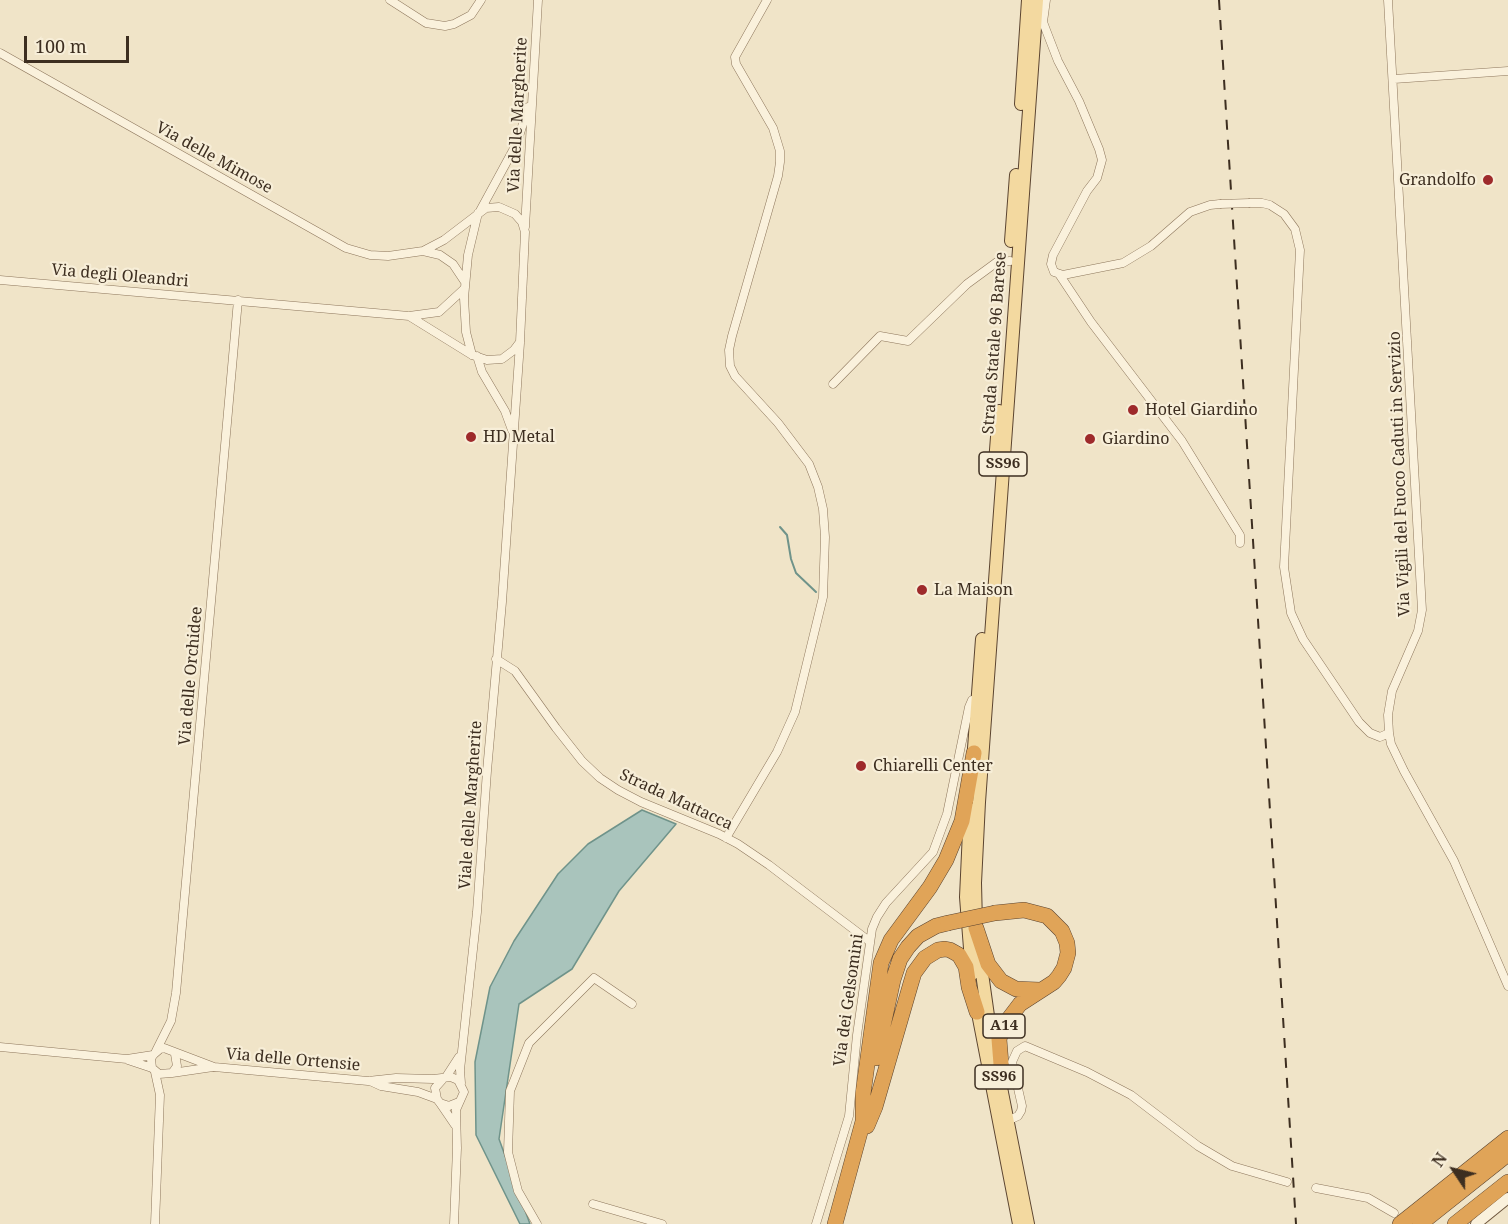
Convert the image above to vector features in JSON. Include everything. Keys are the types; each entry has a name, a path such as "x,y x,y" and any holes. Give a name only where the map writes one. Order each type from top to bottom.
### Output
{"highway":[{"path":"863,1124 863,1094 881,963 896,933 930,887 946,860 962,821 974,753"},
{"path":"835,1224 863,1124 875,1059 897,965 908,947 918,936 936,926 995,913 1024,910 1039,912 1053,920 1062,931 1068,952 1064,968 1054,982 1040,990"},
{"name":"A14","path":"976,928 988,964 1001,981 1016,989 1040,990"},
{"path":"857,1148 875,1107 914,973 925,958 938,950 945,949 959,956 966,967 969,987 977,1012"},
{"name":"A14","path":"999,1077 1001,1064 999,1039 1004,1025 1020,1004 1040,990"},
{"path":"1397,1219 1508,1138"},
{"path":"1420,1224 1508,1154"},
{"path":"1437,1224 1508,1167"},
{"path":"1455,1224 1508,1182"}],"main road":[{"name":"Strada Statale 96 Barese","path":"1019,1224 977,1012 970,958 966,862 1028,0"},
{"name":"Strada Statale 96 Barese","path":"1028,1224 983,991 976,928 975,883 978,812 1037,0"},
{"path":"1035,27 1044,6 1037,0"}],"street":[{"path":"390,0 426,23 445,26 471,15 481,0"},
{"path":"726,838 777,752 795,712 823,597 825,537 823,509 818,486 809,464 778,423 735,376 730,366 729,350 732,336 780,162 780,151 773,128 736,64 735,57 767,0"},
{"name":"Via Vigili del Fuoco Caduti in Servizio","path":"1388,0 1422,610 1418,632 1392,691 1388,715 1389,733 1391,744 1400,762 1454,861 1508,986"},
{"name":"Via delle Margherite","path":"507,529 520,342 537,3"},
{"path":"1044,6 1043,22 1046,30 1058,61 1079,101 1102,160 1097,178 1051,261 1052,267 1182,441 1240,535 1240,543"},
{"name":"Via delle Mimose","path":"0,53 346,248 370,255 388,256 423,251"},
{"path":"1394,80 1508,71"},
{"path":"514,435 505,411 482,372 465,332 465,286 468,255 479,212 517,142 532,87"},
{"path":"1059,274 1109,266 1132,259 1151,246 1190,212 1210,204 1262,203 1270,205 1284,214 1295,229 1300,250 1284,567 1291,613 1303,639 1359,722 1370,734 1380,737 1389,733"},
{"name":"Via delle Margherite","path":"479,212 486,208 498,207 507,210 515,214 522,222 525,232"},
{"path":"423,251 444,240 479,212"},
{"path":"423,251 440,255 453,264 465,286"},
{"path":"833,384 880,336 908,341 968,284 996,262 1010,261"},
{"name":"Via degli Oleandri","path":"0,279 409,316"},
{"path":"409,316 439,312 465,286"},
{"name":"Via delle Orchidee","path":"155,1224 160,1095 151,1059 171,1021 176,993 238,300"},
{"path":"409,316 475,356 487,360 502,359 514,351 520,342"},
{"name":"Viale delle Margherite","path":"461,1083 460,1070 477,912 507,529"},
{"name":"Strada Mattacca","path":"496,659 515,671 555,728 582,761 600,778 641,802 726,838 769,865 869,941"},
{"name":"Via dei Gelsomini","path":"816,1224 849,1116 869,941 877,917 886,903 933,852 947,814 969,707 972,700 978,701"},
{"path":"537,1224 519,1191 508,1152 510,1091 529,1043 594,978 632,1004"},
{"path":"1007,1120 1018,1116 1021,1111 1022,1106 1012,1062 1017,1051 1025,1046 1087,1072 1131,1095 1218,1159 1245,1171 1287,1182"},
{"path":"0,1047 127,1059 164,1075 172,1073 177,1066 175,1054 164,1048 154,1053 127,1059"},
{"path":"456,1126 439,1101 435,1088 451,1073 463,1047"},
{"name":"Via delle Ortensie","path":"175,1054 214,1067 368,1081 396,1078 445,1078"},
{"name":"Via delle Ortensie","path":"172,1073 214,1067"},
{"path":"445,1078 455,1078 461,1083 464,1092 456,1110 454,1224"},
{"name":"Via delle Ortensie","path":"368,1081 381,1086 418,1092 439,1101"},
{"path":"439,1101 453,1106 460,1101"},
{"path":"1316,1188 1368,1198 1397,1219"},
{"path":"1476,1224 1508,1198"},
{"path":"593,1204 662,1224"}],"water":[{"path":"642,810 676,824 619,891 572,969 519,1004 499,1139 530,1224 520,1224 476,1135 475,1062 490,987 514,941 558,874 588,844"}],"waterway":[{"path":"780,527 787,535 796,573 816,592"}],"railway":[{"path":"1219,0 1296,1224"}],"place":[{"name":"Grandolfo","path":"1488,180"},
{"name":"Hotel Giardino","path":"1133,410"},
{"name":"HD Metal","path":"471,437"},
{"name":"Giardino","path":"1090,439"},
{"name":"La Maison","path":"922,590"},
{"name":"Chiarelli Center","path":"861,766"}]}
